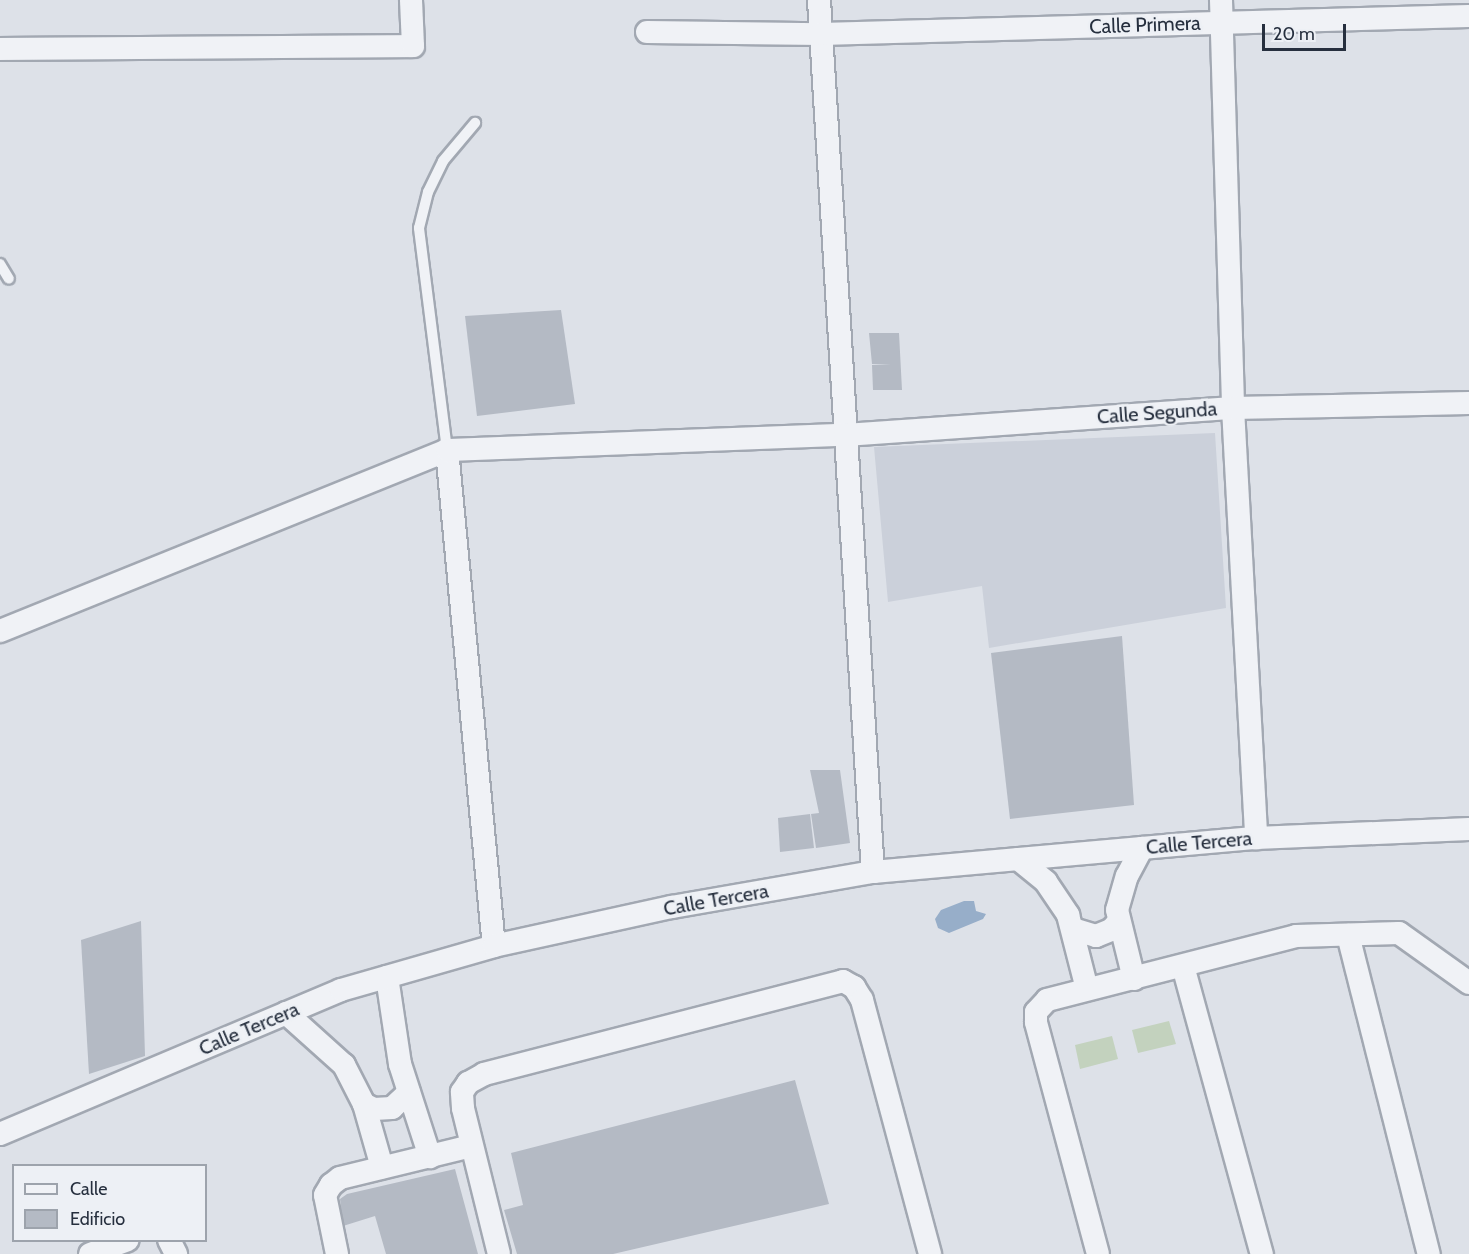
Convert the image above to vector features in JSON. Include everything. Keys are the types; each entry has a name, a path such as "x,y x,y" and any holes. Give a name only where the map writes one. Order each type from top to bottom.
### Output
{"street":[{"path":"0,49 413,46 411,0"},
{"path":"819,0 873,872"},
{"path":"1221,0 1233,408 1256,838"},
{"name":"Calle Primera","path":"646,32 821,34 1469,16"},
{"name":"Calle Segunda","path":"0,631 447,450 845,435 1233,408 1469,404"},
{"path":"447,450 495,946"},
{"name":"Calle Tercera","path":"0,1134 341,990 495,946 672,907 873,872 1256,838 1469,829"},
{"path":"1134,979 1119,921 1121,893 1142,848"},
{"path":"1018,859 1058,896 1073,929 1087,989"},
{"path":"1073,929 1096,936 1111,930 1119,921"},
{"path":"1098,1254 1036,1022 1036,1012 1047,1000 1296,936 1399,933 1469,983"},
{"path":"1348,934 1429,1254"},
{"path":"1183,966 1262,1254"},
{"path":"387,977 390,1014 409,1092 430,1157"},
{"path":"499,1254 471,1146 462,1092 468,1083 484,1074 843,981 854,987 862,1000 930,1254"},
{"path":"285,1013 344,1065 364,1104 382,1167"},
{"path":"364,1104 374,1108 392,1108 409,1092"},
{"path":"337,1254 325,1195 340,1178 471,1146"},
{"path":"90,1254 123,1242"}],"lane":[{"path":"447,450 419,228 428,192 443,161 475,123"},
{"path":"0,264 9,279"}],"shaded area":[{"path":"1215,433 1226,608 989,648 982,586 888,602 874,447"}],"green space":[{"path":"1169,1021 1176,1044 1138,1053 1132,1030"},
{"path":"1112,1036 1118,1059 1080,1069 1075,1045"}],"water":[{"path":"964,901 974,901 976,911 986,914 983,919 949,933 938,928 935,919 941,910"}],"building":[{"path":"561,310 575,404 477,416 465,316"},
{"path":"869,333 899,333 902,390 873,390 872,365 891,364 872,364"},
{"path":"1122,636 1134,805 1010,819 991,653"},
{"path":"810,770 840,770 850,843 816,848 811,814 819,813"},
{"path":"810,814 814,848 780,852 778,818"},
{"path":"141,921 145,1056 89,1074 81,940"},
{"path":"795,1080 829,1204 613,1254 517,1254 504,1210 523,1205 511,1153"},
{"path":"455,1169 478,1254 386,1254 375,1216 343,1226 340,1199 347,1194"}]}
